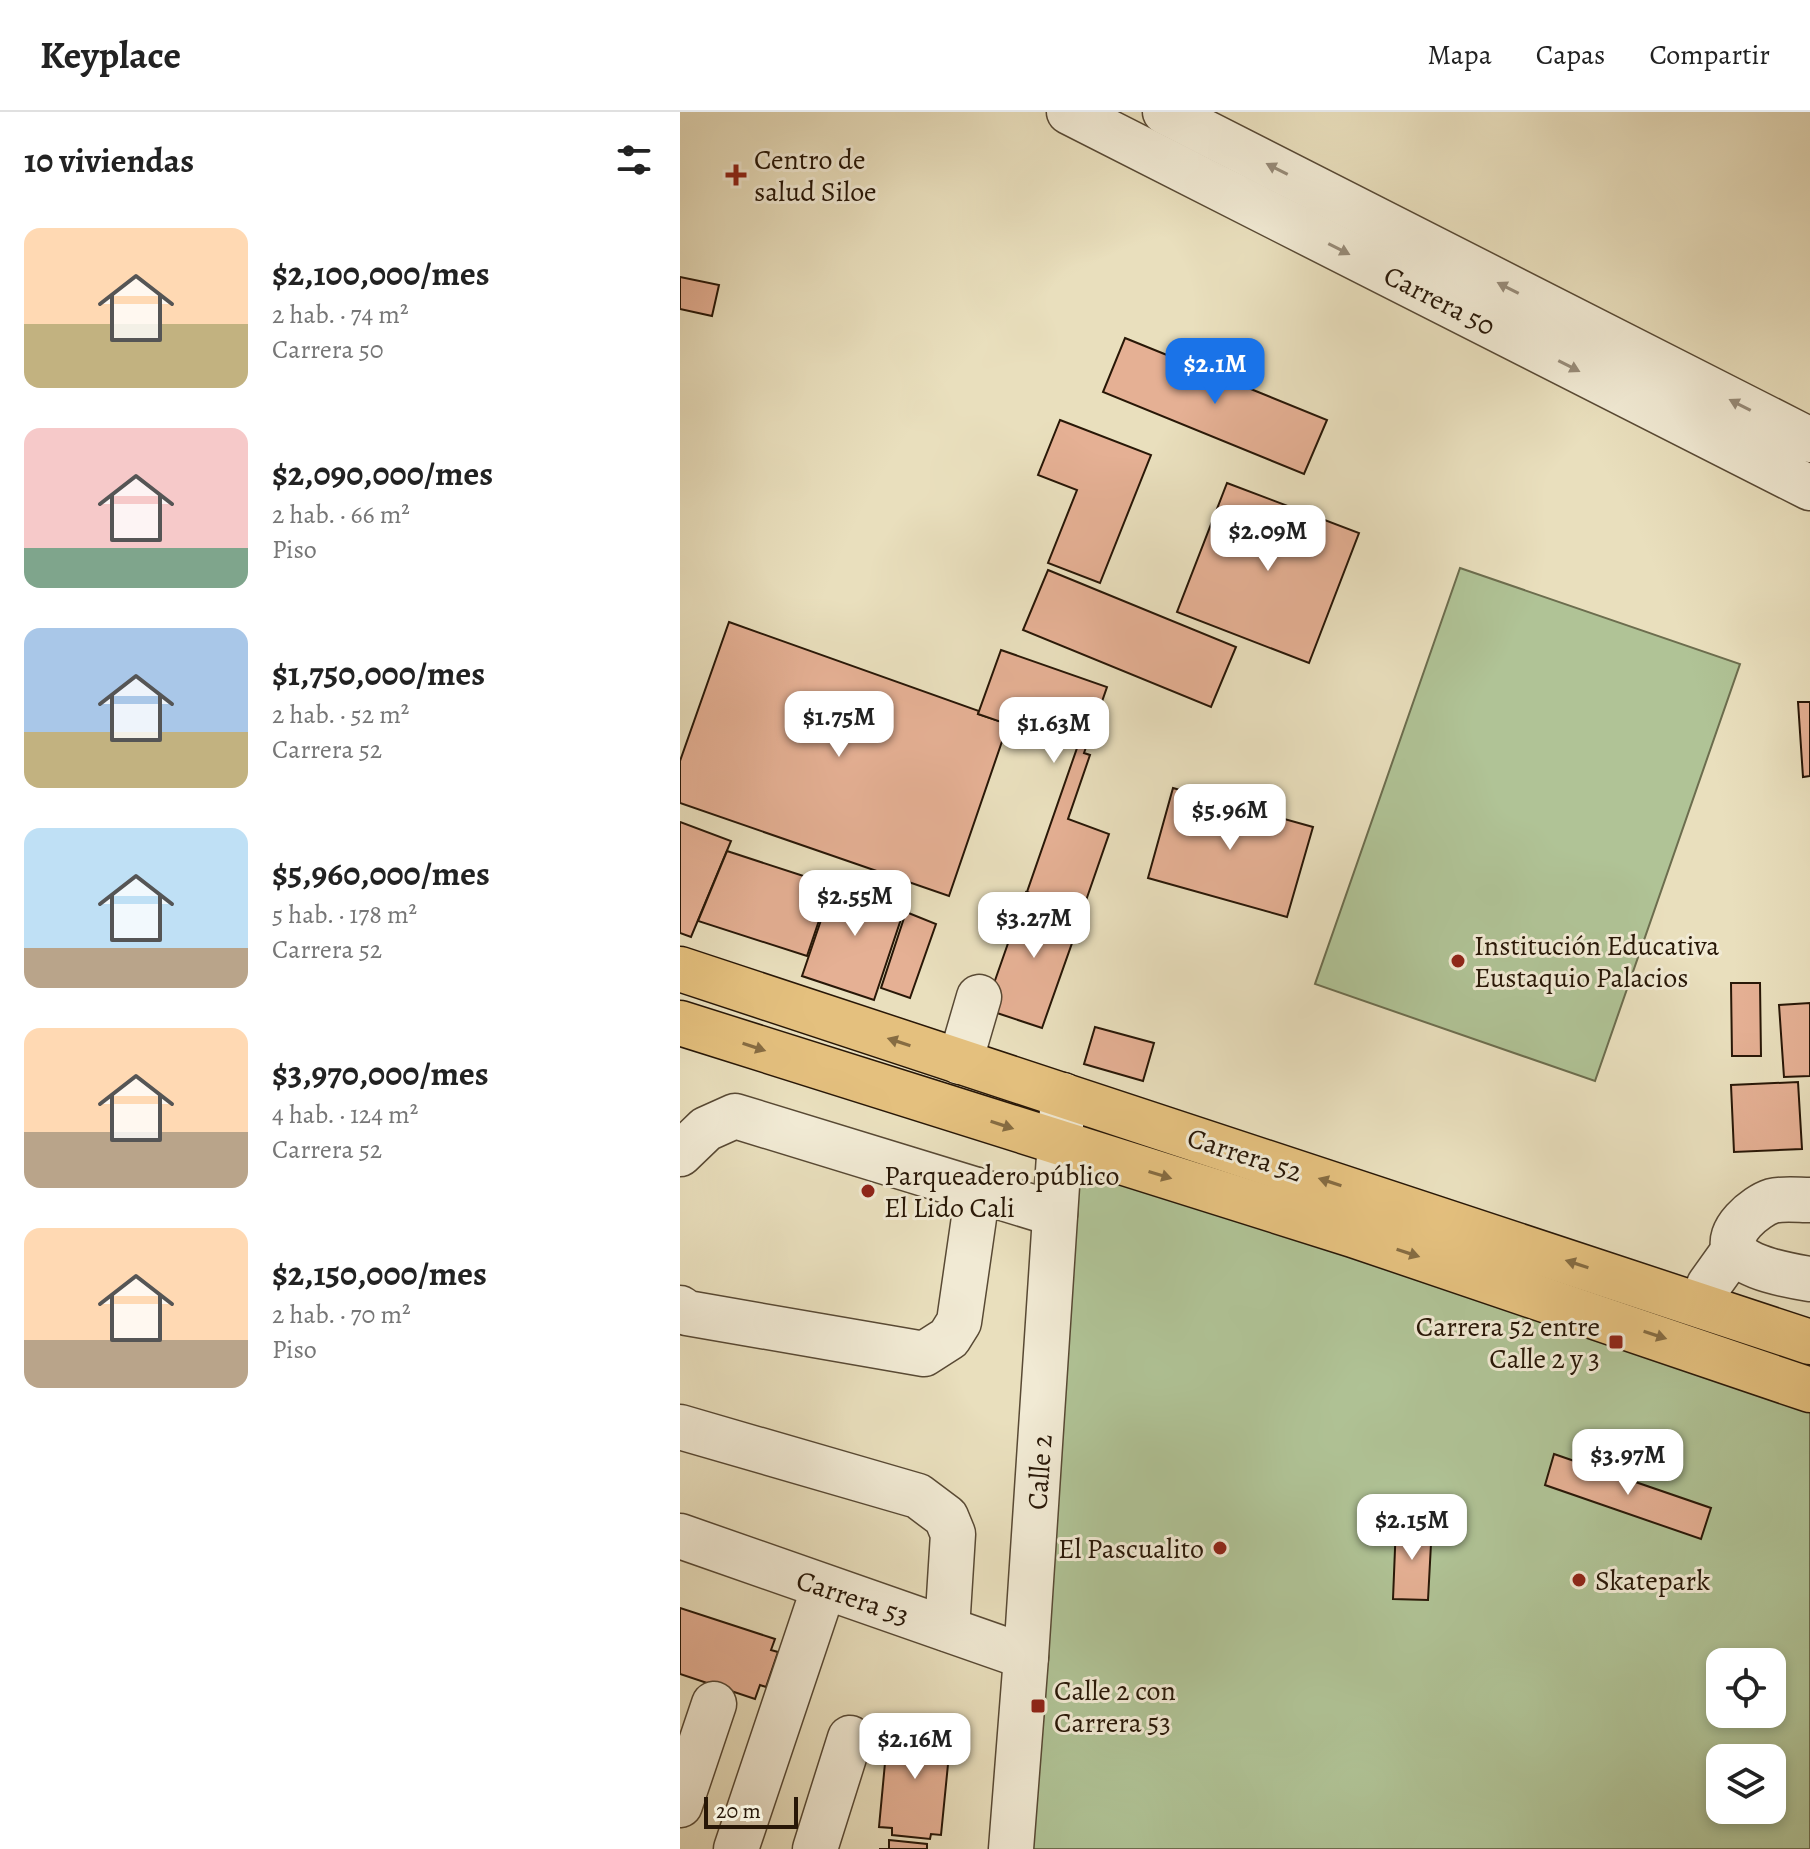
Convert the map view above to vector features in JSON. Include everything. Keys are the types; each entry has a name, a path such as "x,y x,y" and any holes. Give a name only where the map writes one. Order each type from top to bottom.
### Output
{"main road":[{"name":"Carrera 52","path":"680,969 1810,1342"},
{"name":"Carrera 52","path":"680,1023 1353,1235 1810,1390"}],"street":[{"name":"Carrera 50","path":"1069,112 1810,488"},
{"name":"Carrera 50","path":"1186,117 1810,440"},
{"path":"1182,169 1186,117"},
{"path":"960,1062 979,997"},
{"name":"Calle 2","path":"1011,1849 1063,1095"},
{"path":"680,1154 706,1129 735,1116 1055,1214"},
{"path":"680,1308 687,1313 924,1354 949,1338 959,1322 978,1190"},
{"path":"1702,1306 1709,1285 1734,1250 1733,1238 1746,1216 1773,1201 1810,1200"},
{"path":"1734,1250 1746,1261 1788,1276 1810,1279"},
{"path":"680,1427 918,1496 946,1517 953,1534 947,1629"},
{"name":"Carrera 53","path":"680,1536 1026,1657"},
{"path":"736,1849 824,1587"},
{"path":"680,1805 714,1704"},
{"path":"815,1849 850,1738"}],"green space":[{"path":"1460,568 1740,664 1595,1081 1315,984"},
{"path":"1059,1143 1810,1390 1810,1849 1011,1849"}],"building":[{"path":"680,277 719,285 712,316 680,309"},
{"path":"1125,338 1327,420 1304,474 1103,392"},
{"path":"1060,420 1151,455 1100,583 1048,563 1077,490 1038,475"},
{"path":"1227,483 1359,533 1309,663 1177,612"},
{"path":"1048,570 1236,647 1211,707 1023,630"},
{"path":"729,622 1008,724 949,896 680,803 680,761"},
{"path":"1001,650 1107,687 1084,753 1090,755 1068,819 1109,834 1082,912 1027,892 1077,748 978,714"},
{"path":"1798,702 1810,702 1810,776 1803,777"},
{"path":"1173,788 1313,827 1287,917 1148,878"},
{"path":"680,822 731,841 691,937 680,933"},
{"path":"727,851 831,885 807,956 698,921"},
{"path":"836,876 907,901 874,1000 802,976"},
{"path":"1026,892 1083,912 1042,1028 985,1009"},
{"path":"906,912 936,924 910,998 881,988"},
{"path":"1731,983 1760,983 1761,1056 1732,1056"},
{"path":"1810,1003 1810,1076 1784,1077 1779,1005"},
{"path":"1095,1027 1154,1043 1143,1081 1084,1064"},
{"path":"1798,1082 1802,1149 1734,1152 1731,1085"},
{"path":"1554,1454 1711,1508 1701,1539 1545,1485"},
{"path":"1396,1524 1432,1525 1428,1600 1393,1599"},
{"path":"680,1608 775,1639 771,1650 778,1652 766,1687 760,1685 755,1699 680,1674"},
{"path":"898,1723 936,1727 936,1733 951,1734 941,1835 931,1834 930,1839 892,1835 892,1828 879,1827 888,1731 897,1732"},
{"path":"889,1840 927,1844 927,1849 889,1849"}],"place":[{"name":"Centro de salud Siloe","path":"736,175"},
{"name":"Institución Educativa Eustaquio Palacios","path":"1458,961"},
{"name":"Parqueadero público El Lido Cali","path":"868,1191"},
{"name":"Carrera 52 entre Calle 2 y 3","path":"1616,1342"},
{"name":"El Pascualito","path":"1220,1548"},
{"name":"Skatepark","path":"1579,1580"},
{"name":"Calle 2 con Carrera 53","path":"1038,1706"}]}
